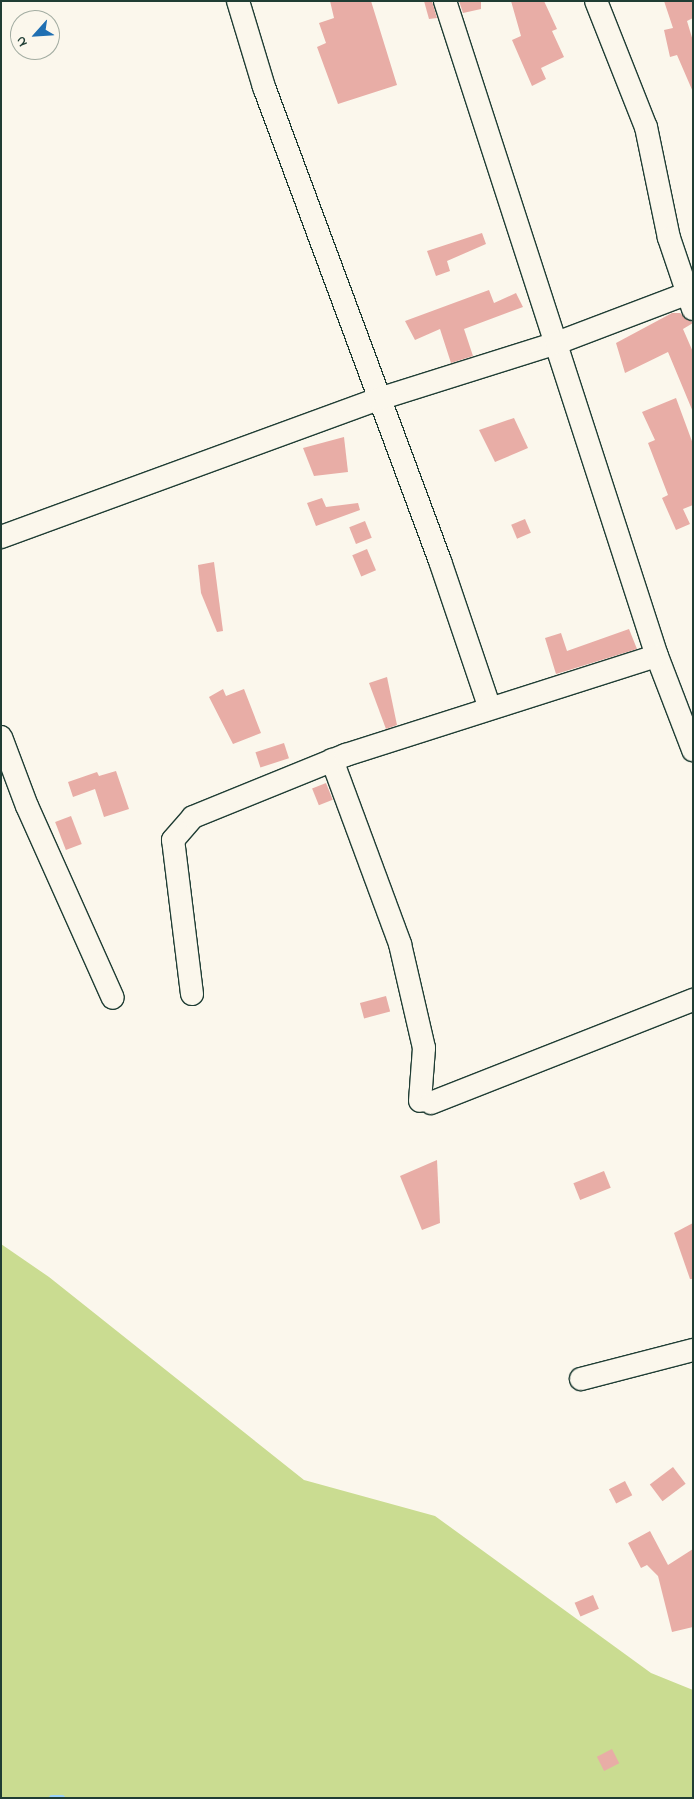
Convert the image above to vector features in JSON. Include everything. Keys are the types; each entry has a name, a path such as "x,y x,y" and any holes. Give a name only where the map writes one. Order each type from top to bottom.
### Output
{"street":[{"path":"238,1 264,87 440,561 489,706"},
{"path":"445,1 657,656 693,750"},
{"path":"1,536 379,399 689,302 669,238 646,127 596,1"},
{"path":"192,994 173,840 193,817 332,760 489,706 657,656"},
{"path":"1,738 27,806 113,998"},
{"path":"332,760 400,944 424,1048 426,1102 693,1000"},
{"path":"580,1379 693,1350"}],"green space":[{"path":"1,1244 49,1277 304,1480 435,1516 651,1673 693,1690 693,1798 1,1798"}],"building":[{"path":"330,1 371,1 397,85 338,104 317,47 326,43 319,23 334,18"},
{"path":"424,1 432,1 437,18 429,19"},
{"path":"459,1 481,1 481,9 463,13"},
{"path":"511,1 544,1 557,29 552,31 564,57 541,68 546,79 532,86 512,40 521,36"},
{"path":"664,1 693,1 693,18 687,21 693,41 693,92 677,55 670,57 664,30 673,28"},
{"path":"482,233 486,244 447,261 450,271 436,276 427,251"},
{"path":"489,290 494,303 516,293 523,307 464,329 473,356 451,363 440,329 415,340 405,321"},
{"path":"672,313 680,313 693,323 683,329 693,352 693,412 668,352 625,373 616,343"},
{"path":"676,398 693,444 693,505 683,509 690,524 676,530 662,498 668,495 648,443 655,440 642,412"},
{"path":"514,418 528,448 495,462 479,430"},
{"path":"344,437 348,472 314,476 303,448"},
{"path":"322,498 326,507 358,503 360,510 316,526 307,503"},
{"path":"525,519 531,533 517,539 511,525"},
{"path":"365,521 372,538 356,544 349,527"},
{"path":"367,549 376,570 361,576 352,555"},
{"path":"214,562 223,631 217,632 201,593 198,565"},
{"path":"629,629 637,649 556,674 545,638 561,633 567,651"},
{"path":"387,677 397,725 386,729 369,683"},
{"path":"223,689 226,696 244,689 261,733 233,744 209,697"},
{"path":"284,743 289,758 260,767 255,752"},
{"path":"116,771 129,809 104,817 95,789 73,797 68,782 97,772 99,776"},
{"path":"326,783 333,800 319,805 312,789"},
{"path":"71,816 82,844 66,850 55,822"},
{"path":"386,996 390,1011 364,1018 360,1003"},
{"path":"437,1160 440,1223 422,1230 400,1176"},
{"path":"604,1171 611,1188 580,1200 573,1183"},
{"path":"693,1223 693,1279 690,1279 674,1233"},
{"path":"673,1467 686,1484 662,1501 650,1484"},
{"path":"625,1481 632,1495 616,1503 609,1489"},
{"path":"650,1531 668,1565 693,1549 693,1627 672,1632 658,1576 647,1565 641,1568 628,1543"},
{"path":"593,1595 599,1609 580,1617 575,1603"},
{"path":"612,1749 619,1763 604,1771 597,1757"}],"waterway":[{"path":"52,1798 62,1798"}]}
